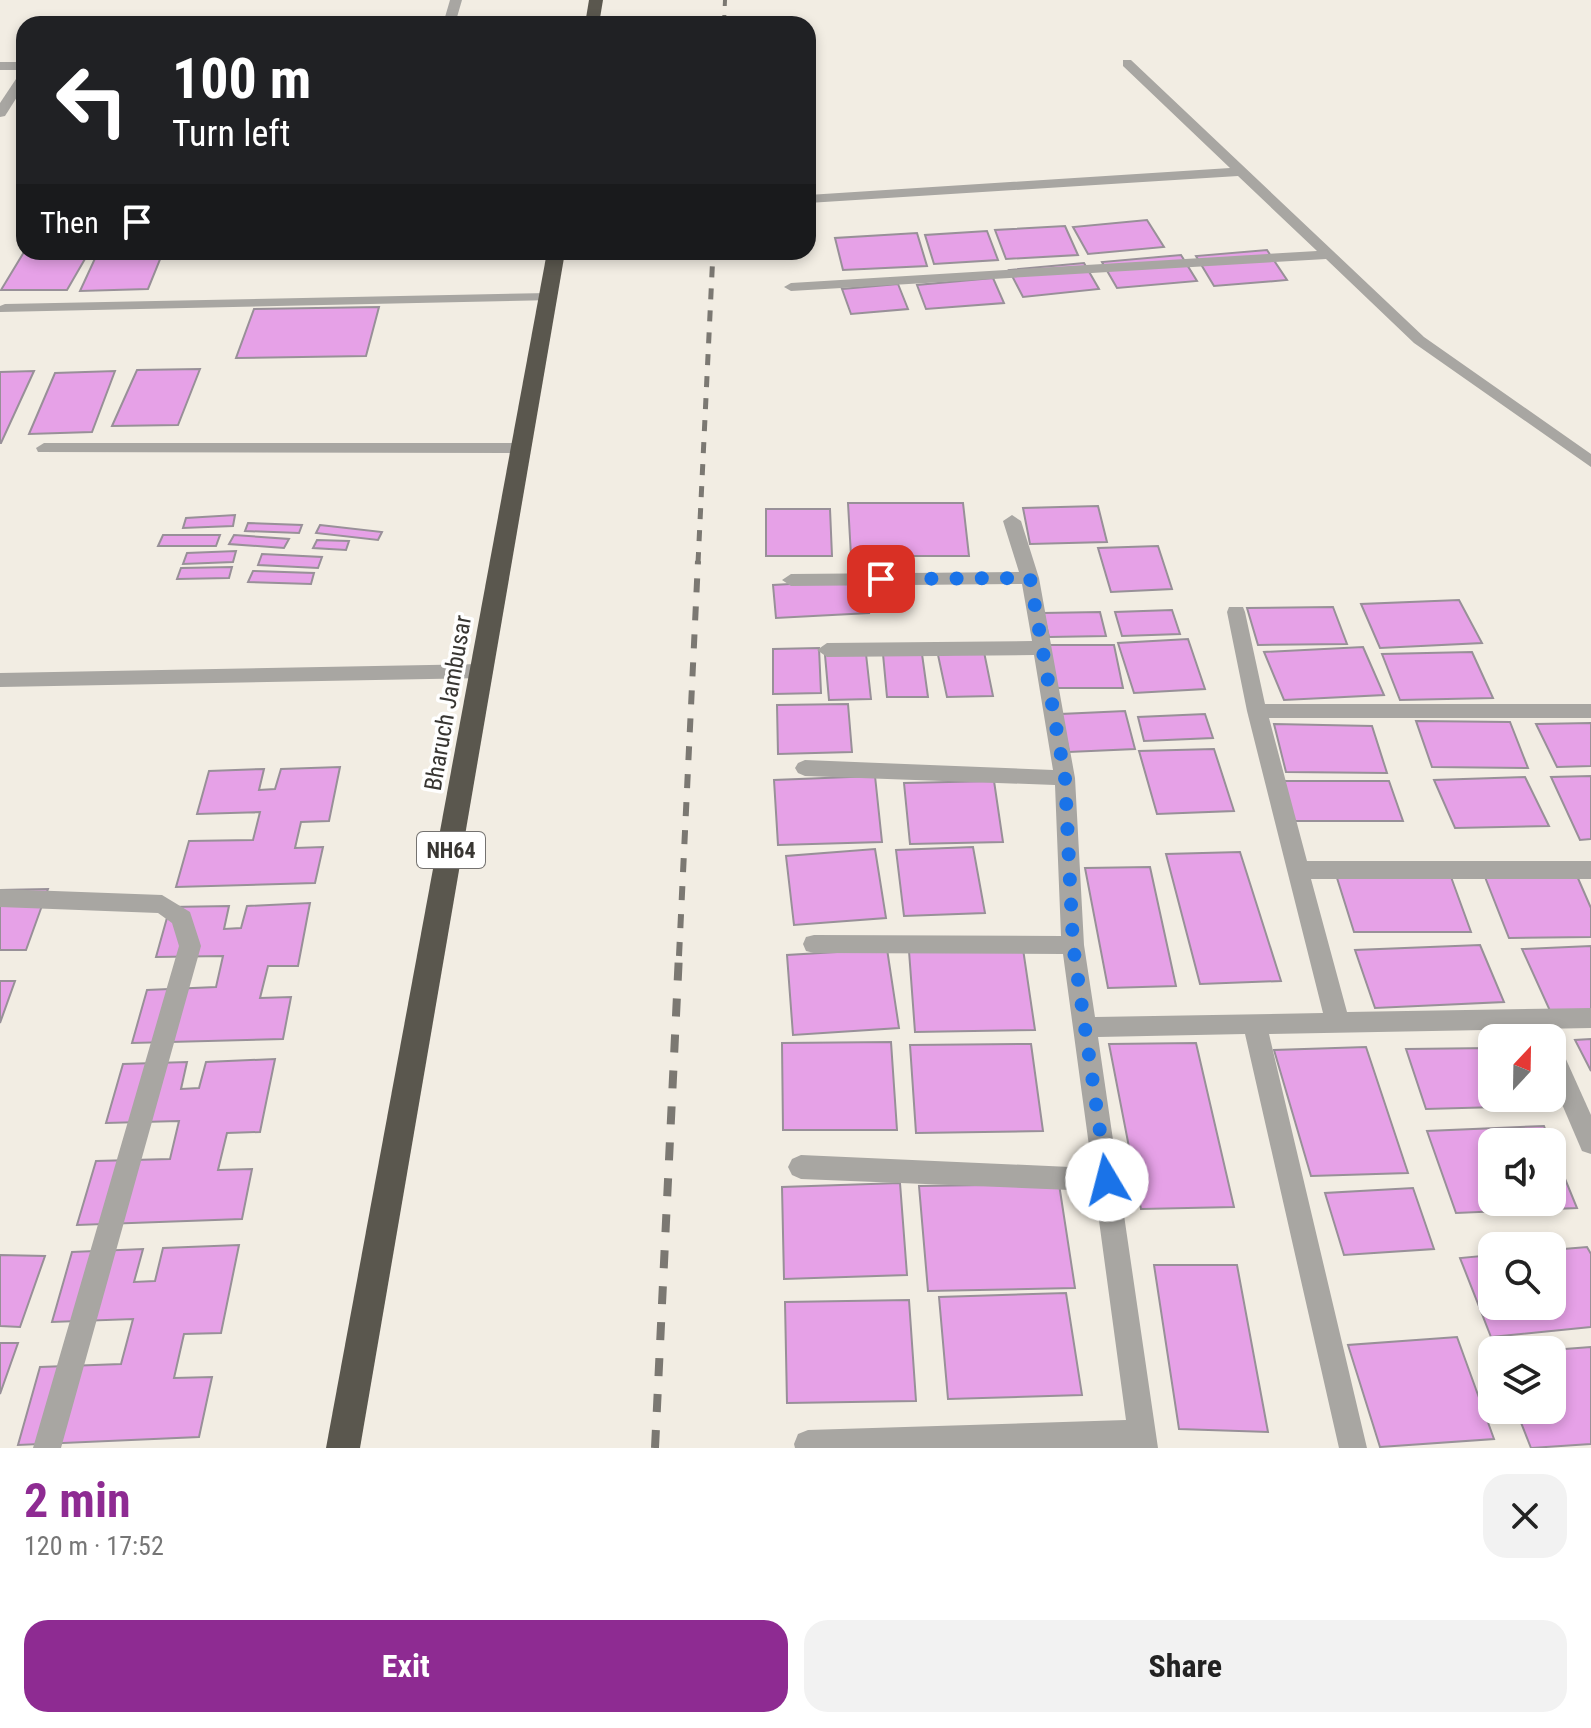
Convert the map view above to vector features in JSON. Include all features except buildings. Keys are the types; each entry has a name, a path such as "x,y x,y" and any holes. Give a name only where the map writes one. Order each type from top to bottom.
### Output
{"highway":[{"name":"Bharuch Jambusar","path":"343,1448 555,260"}],"street":[{"path":"1127,63 1419,340 1591,462"},
{"path":"0,113 16,88"},
{"path":"816,198 1239,172"},
{"path":"791,287 1326,255"},
{"path":"5,309 549,297"},
{"path":"44,448 522,448"},
{"path":"808,1444 1143,1441 1073,945 1065,778 1030,578 1012,521"},
{"path":"791,580 1030,578"},
{"path":"1236,612 1257,711 1337,1020"},
{"path":"827,650 1043,648"},
{"path":"0,680 483,671"},
{"path":"1257,711 1591,711"},
{"path":"805,768 1065,778"},
{"path":"1297,870 1591,870"},
{"path":"0,898 162,904 182,918 190,946 47,1448"},
{"path":"814,944 1073,945"},
{"path":"1561,1024 1591,1018"},
{"path":"1086,1027 1337,1020 1478,1026"},
{"path":"1254,1022 1353,1448"},
{"path":"1566,1085 1591,1143"},
{"path":"801,1167 1107,1180"}],"railway":[{"path":"724,16 725,0"},
{"path":"698,563 713,260"},
{"path":"679,956 698,561"},
{"path":"655,1448 679,954"}],"route":[{"path":"881,579 1030,578 1065,778 1073,945 1107,1180"}]}
